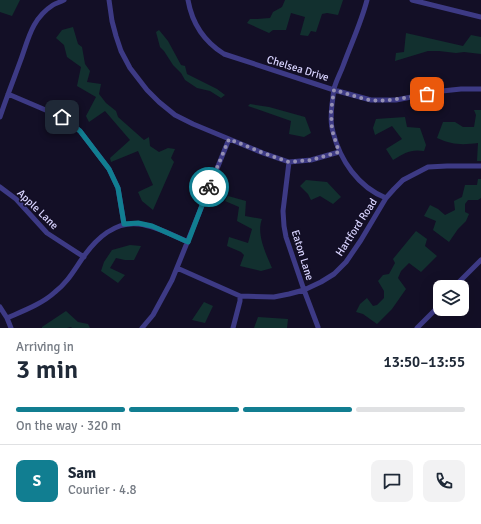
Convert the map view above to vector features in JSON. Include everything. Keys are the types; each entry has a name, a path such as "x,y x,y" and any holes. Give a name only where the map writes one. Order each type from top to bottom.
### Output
{"street":[{"path":"0,117 28,37 34,25 53,5 64,0"},
{"path":"110,0 112,21 120,51 130,68 147,90 175,115 229,139 289,162 311,160 339,152"},
{"name":"Chelsea Drive","path":"188,0 192,16 203,36 215,49 224,54 334,90 371,100 396,100 442,91 481,89"},
{"path":"367,0 364,13 334,90 331,111 332,130 339,152 348,167 357,178 370,189 386,198"},
{"path":"412,0 434,2 481,17"},
{"path":"8,94 62,117 80,131 109,169 118,188 124,224"},
{"path":"142,328 153,315 172,280 229,139"},
{"name":"Eaton Lane","path":"289,162 283,211 284,226 286,237 318,327"},
{"name":"Hartford Road","path":"177,268 240,296 274,297 304,290 334,274 346,262 362,240 386,198 403,180 428,167 481,166"},
{"name":"Apple Lane","path":"0,188 16,199 47,233 84,256"},
{"path":"6,318 32,306 54,293 73,273 84,256 100,237 124,224 138,223 152,226 188,242"},
{"path":"461,280 481,260"},
{"path":"233,328 240,296"},
{"path":"0,308 11,328"},
{"path":"417,328 433,312"}],"green space":[{"path":"0,0 20,0 12,16 0,12"},
{"path":"285,0 343,0 338,15 327,13 322,14 316,32 311,31 308,36 300,35 305,17 291,13 286,30 273,30 269,33 247,23 250,19 270,18 273,12 282,7"},
{"path":"73,27 78,44 82,47 85,64 90,71 87,82 101,84 99,94 106,103 116,111 118,117 144,140 149,137 150,146 159,152 168,148 175,149 171,158 174,162 153,210 142,201 138,192 153,185 138,151 111,162 110,158 130,140 105,111 89,122 86,116 96,97 77,86 81,67 67,57 64,45 56,38 62,30"},
{"path":"159,30 168,41 181,65 185,66 187,74 217,89 225,95 221,98 210,91 197,88 185,80 160,47 156,32"},
{"path":"406,33 463,46 471,35 481,37 481,54 428,51 395,61 396,53 404,52"},
{"path":"250,104 269,107 305,117 311,133 304,137 289,134 291,121 248,106"},
{"path":"474,110 481,110 481,161 477,161 478,143 458,144 437,138 443,122 455,122 463,127 474,127 476,115"},
{"path":"405,117 407,127 420,128 426,145 424,151 408,152 393,160 386,149 402,139 392,126 375,135 373,128 376,119"},
{"path":"478,179 481,179 481,198 478,200 468,200 465,204 465,212 469,214 466,221 449,242 433,230 436,221 424,216 430,205 445,215 455,210 454,201 462,197 465,185 477,185"},
{"path":"306,180 327,182 341,197 333,204 320,196 311,200 308,194 300,186"},
{"path":"228,196 246,201 245,216 262,219 260,225 261,237 272,268 261,271 240,266 244,255 241,252 227,246 229,237 248,243 252,229 237,221 239,207 225,201"},
{"path":"416,231 427,239 425,246 437,256 421,272 409,263 401,271 398,278 406,289 392,309 377,324 363,314 356,312 360,304 367,298 373,306 377,305 384,298 384,291 378,281 383,275 389,274 395,263 393,259"},
{"path":"130,245 141,246 134,260 116,258 110,268 125,275 118,283 101,271 104,262 112,250"},
{"path":"204,302 213,306 205,323 192,320"},
{"path":"66,311 78,322 88,324 90,328 42,328 42,327"},
{"path":"258,317 288,319 287,328 254,328"}],"way so far":[{"path":"209,187 229,139 289,162 311,160 339,152 332,130 331,111 334,90 371,100 396,100 427,94"}],"route":[{"path":"62,117 80,131 109,169 118,188 124,224 138,223 152,226 188,242 209,187"}]}
